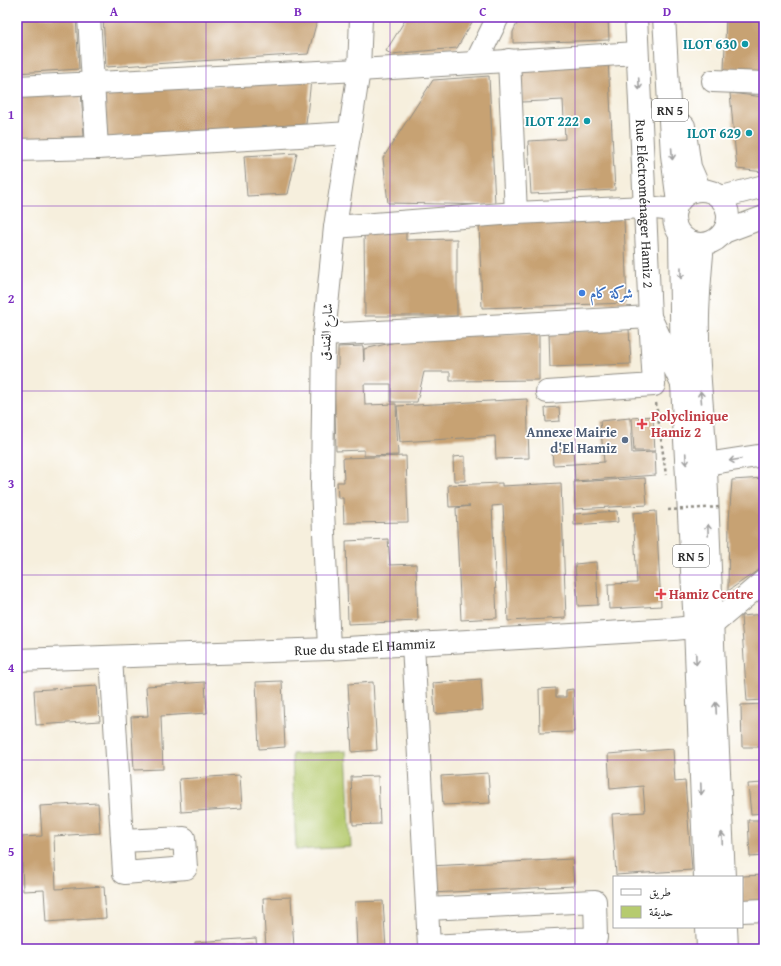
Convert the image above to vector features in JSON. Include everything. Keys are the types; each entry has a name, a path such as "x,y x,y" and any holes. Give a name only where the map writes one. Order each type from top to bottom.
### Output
{"main road":[{"path":"90,17 97,148"},
{"name":"شارع الفندق","path":"329,649 322,486 324,335 336,227 359,70 361,17"},
{"path":"476,62 498,17"},
{"name":"Rue Eléctroménager Hamiz 2","path":"636,17 650,317 682,384"},
{"name":"RN 5","path":"664,17 672,155 677,207 675,223 680,234 682,384 724,876"},
{"name":"RN 5","path":"679,17 683,123 687,153 693,175 715,194 726,207 728,215 727,224 734,228"},
{"path":"17,87 359,70 637,53"},
{"path":"509,60 516,213"},
{"path":"713,81 764,83"},
{"path":"17,150 97,148 350,133"},
{"path":"336,227 516,213 677,207 684,196 691,192 715,194 764,186"},
{"path":"680,234 686,240 703,244 711,242 734,228 764,218"},
{"path":"701,273 728,240 734,228"},
{"name":"RN 5","path":"703,244 699,297 698,343 699,379 706,464 703,626 705,876"},
{"path":"324,335 650,317 654,385 547,392"},
{"path":"706,464 764,455"},
{"path":"703,626 764,581"},
{"name":"Rue du stade El Hammiz","path":"17,660 329,649 703,626"},
{"path":"413,644 427,909 429,946 596,938 595,901 427,909"},
{"path":"111,657 122,841"},
{"path":"743,911 764,910"},
{"path":"707,928 708,949"},
{"path":"726,928 728,949"}],"path":[{"path":"654,385 666,480"},
{"path":"668,510 720,507"}],"green space":[{"path":"346,751 351,847 296,850 292,754"}],"building":[{"path":"17,17 76,17 79,69 17,73"},
{"path":"103,17 318,17 308,54 106,67"},
{"path":"407,17 475,17 457,48 391,54 386,51"},
{"path":"520,17 608,17 609,40 513,43 513,32"},
{"name":"ILOT 630","path":"726,17 764,17 764,74 724,71"},
{"name":"ILOT 222","path":"608,59 615,190 531,194 528,141 565,139 563,100 522,102 520,63"},
{"path":"489,76 495,205 388,203 383,158 433,80"},
{"path":"311,80 306,124 106,138 103,92"},
{"path":"81,90 84,136 17,140 17,93"},
{"name":"ILOT 629","path":"730,93 764,97 764,172 737,169"},
{"path":"297,153 288,194 247,196 244,156"},
{"path":"624,218 627,303 482,308 479,223"},
{"path":"364,229 406,229 406,240 457,239 457,316 365,316"},
{"path":"629,329 631,364 550,367 549,332"},
{"path":"539,334 539,380 450,381 450,372 424,372 417,402 391,402 391,384 364,384 365,405 396,404 398,455 364,456 364,450 336,451 334,368 338,368 338,347 363,346 364,362 364,349 423,336"},
{"path":"527,399 529,458 496,459 495,436 400,442 397,406"},
{"path":"559,407 560,421 546,422 545,408"},
{"path":"653,416 655,451 634,451 632,418"},
{"path":"630,418 632,453 655,452 656,475 575,481 574,464 604,462 600,421"},
{"path":"573,449 574,464 553,465 552,450"},
{"path":"406,456 408,522 344,523 343,498 338,498 337,482 344,482 343,458"},
{"path":"465,456 465,481 454,481 453,457"},
{"path":"645,478 647,505 575,509 574,482"},
{"path":"764,478 764,566 728,591 729,521 732,480"},
{"path":"502,483 502,486 561,483 566,618 508,621 503,505 492,506 497,618 461,620 456,508 470,506 449,507 448,485"},
{"path":"617,511 618,522 574,525 574,514"},
{"path":"656,511 661,606 609,609 608,584 637,583 633,513"},
{"path":"388,539 390,565 416,564 418,621 348,624 346,541"},
{"path":"596,562 598,605 578,606 575,564"},
{"path":"764,614 764,700 747,701 741,616"},
{"path":"481,679 483,710 435,714 433,683"},
{"path":"282,681 285,747 259,749 256,682"},
{"path":"205,682 207,713 161,716 163,769 134,770 131,717 148,716 146,686"},
{"path":"373,682 377,750 352,752 348,684"},
{"path":"97,686 100,721 36,725 34,690"},
{"path":"556,688 556,697 566,697 566,690 573,689 574,732 540,733 539,689"},
{"path":"764,704 764,747 742,747 741,705"},
{"path":"673,749 675,782 685,781 692,870 616,875 612,814 645,812 643,786 610,789 608,754"},
{"path":"488,773 490,803 443,805 441,776"},
{"path":"240,775 242,808 181,812 179,779"},
{"path":"378,776 380,824 353,825 351,777"},
{"path":"764,783 764,813 751,814 748,784"},
{"path":"98,803 100,833 54,836 56,889 104,886 106,918 46,922 44,890 23,891 21,837 42,836 40,806"},
{"path":"748,820 762,820 764,856 750,857"},
{"path":"572,859 574,886 431,893 429,866"},
{"path":"764,875 764,903 743,904 742,876"},
{"path":"291,897 294,949 266,949 263,898"},
{"path":"383,901 386,949 357,949 355,902"},
{"path":"256,938 257,949 195,949 195,942"}],"place":[{"name":"ILOT 630","path":"745,44"},
{"name":"ILOT 222","path":"587,121"},
{"name":"ILOT 629","path":"749,133"},
{"name":"شركة كام","path":"582,293"},
{"name":"Polyclinique Hamiz 2","path":"642,424"},
{"name":"Annexe Mairie d'El Hamiz","path":"625,440"},
{"name":"Hamiz Centre","path":"661,594"}]}
